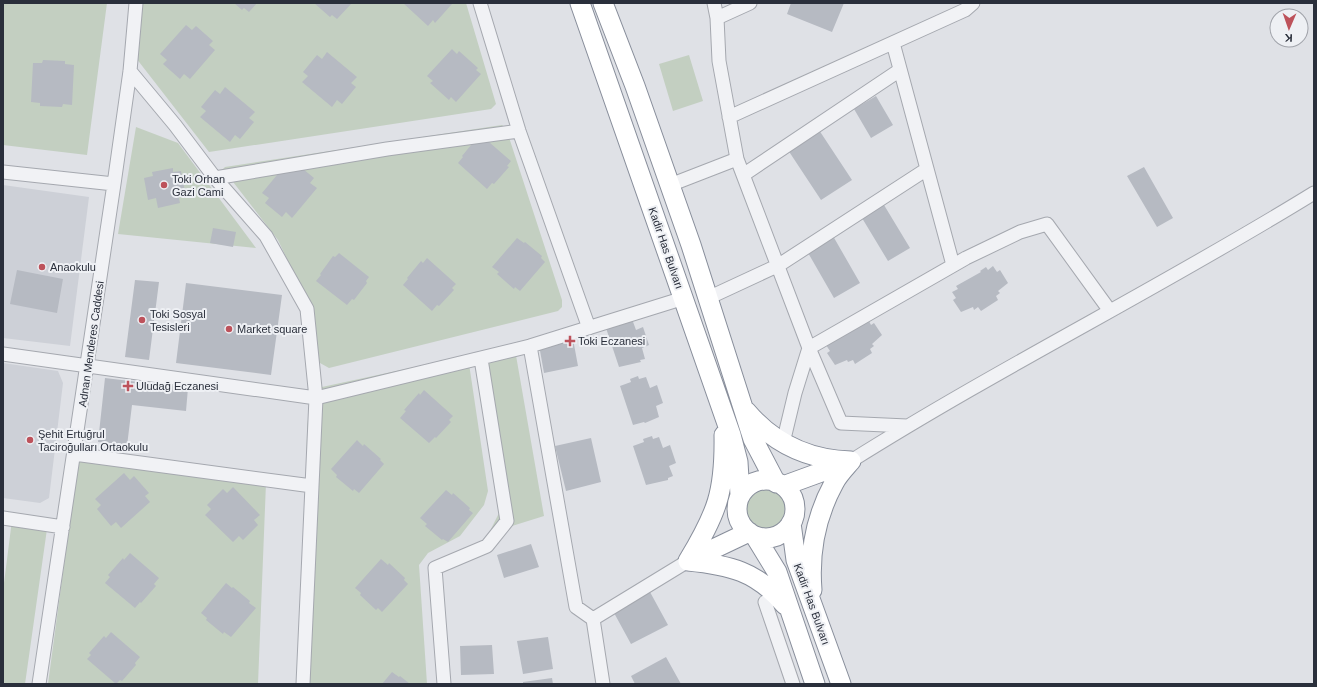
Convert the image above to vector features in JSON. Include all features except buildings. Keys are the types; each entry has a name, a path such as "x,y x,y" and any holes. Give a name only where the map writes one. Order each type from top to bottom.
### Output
{"highway":[{"name":"Kadir Has Bulvarı","path":"580,3 723,411 737,455 739,502"},
{"path":"602,3 635,86 670,185 758,450 779,484 791,496 794,510 792,520"},
{"path":"743,408 764,430 783,443 815,456 851,461"},
{"path":"688,561 712,520 720,498 724,464 723,411"},
{"path":"688,561 739,502 750,485 756,482 770,481 779,484 851,461"},
{"path":"739,502 740,522 752,534 762,538 775,536 782,533 792,520 834,482 851,461"},
{"path":"817,620 812,589 814,543 820,516 834,482"},
{"name":"Kadir Has Bulvarı","path":"792,520 796,560 841,684"},
{"name":"Kadir Has Bulvarı","path":"752,534 776,572 815,684"},
{"path":"688,561 752,534"},
{"path":"688,561 732,568 747,573 769,588 791,615"}],"street":[{"name":"Adnan Menderes Caddesi","path":"39,684 88,367 130,71 136,3"},
{"path":"480,3 519,131 589,328"},
{"path":"714,3 719,61 737,159 779,265 809,348 841,423 907,426"},
{"path":"716,18 750,3"},
{"path":"729,117 965,10 973,3"},
{"path":"893,43 954,266"},
{"path":"743,174 900,70"},
{"path":"130,71 175,125 215,178 266,236 307,309 316,398 303,684"},
{"path":"215,178 387,149 519,131"},
{"path":"670,185 737,159"},
{"path":"708,298 779,265 927,169"},
{"path":"3,172 114,184"},
{"path":"851,461 907,426 1252,231 1314,193"},
{"path":"783,443 795,393 809,348 954,266 1020,232 1047,224 1110,311"},
{"path":"3,354 316,398 530,346 684,298"},
{"path":"530,346 576,607 593,619 603,684"},
{"path":"444,684 435,568 488,546 507,521 481,359"},
{"path":"74,454 312,486"},
{"path":"3,518 63,527"},
{"path":"593,619 688,561"},
{"path":"764,602 793,684"}],"shaded area":[{"name":"Anaokulu","path":"3,185 89,197 70,346 3,338"},
{"name":"Şehit Ertuğrul Taciroğulları Ortaokulu","path":"3,363 58,371 63,383 49,498 40,503 3,498"}],"green space":[{"path":"3,3 107,3 87,155 3,145"},
{"path":"140,3 466,3 496,104 491,109 209,152 136,58"},
{"path":"689,55 703,101 673,111 659,64"},
{"path":"502,125 506,128 562,300 562,307 558,311 329,368 320,363 315,357 310,308 278,240 223,169 225,167"},
{"path":"136,127 178,143 256,248 118,234"},
{"path":"514,344 544,516 493,532 491,529 500,511 485,352"},
{"path":"468,357 488,491 484,505 460,536 428,553 419,565 427,684 302,684 307,431 312,402 322,387"},
{"path":"78,460 266,483 258,684 48,684"},
{"path":"766,486 779,490 785,496 789,509 785,522 779,528 766,532 753,528 747,522 743,509 747,496 753,490"},
{"path":"12,520 47,529 25,684 3,684 3,591"}],"place":[{"name":"Toki Orhan Gazi Cami","path":"164,185"},
{"name":"Anaokulu","path":"42,267"},
{"name":"Toki Sosyal Tesisleri","path":"142,320"},
{"name":"Market square","path":"229,329"},
{"name":"Toki Eczanesi","path":"570,341"},
{"name":"Uludağ Eczanesi","path":"128,386"},
{"name":"Şehit Ertuğrul Taciroğulları Ortaokulu","path":"30,440"}]}
